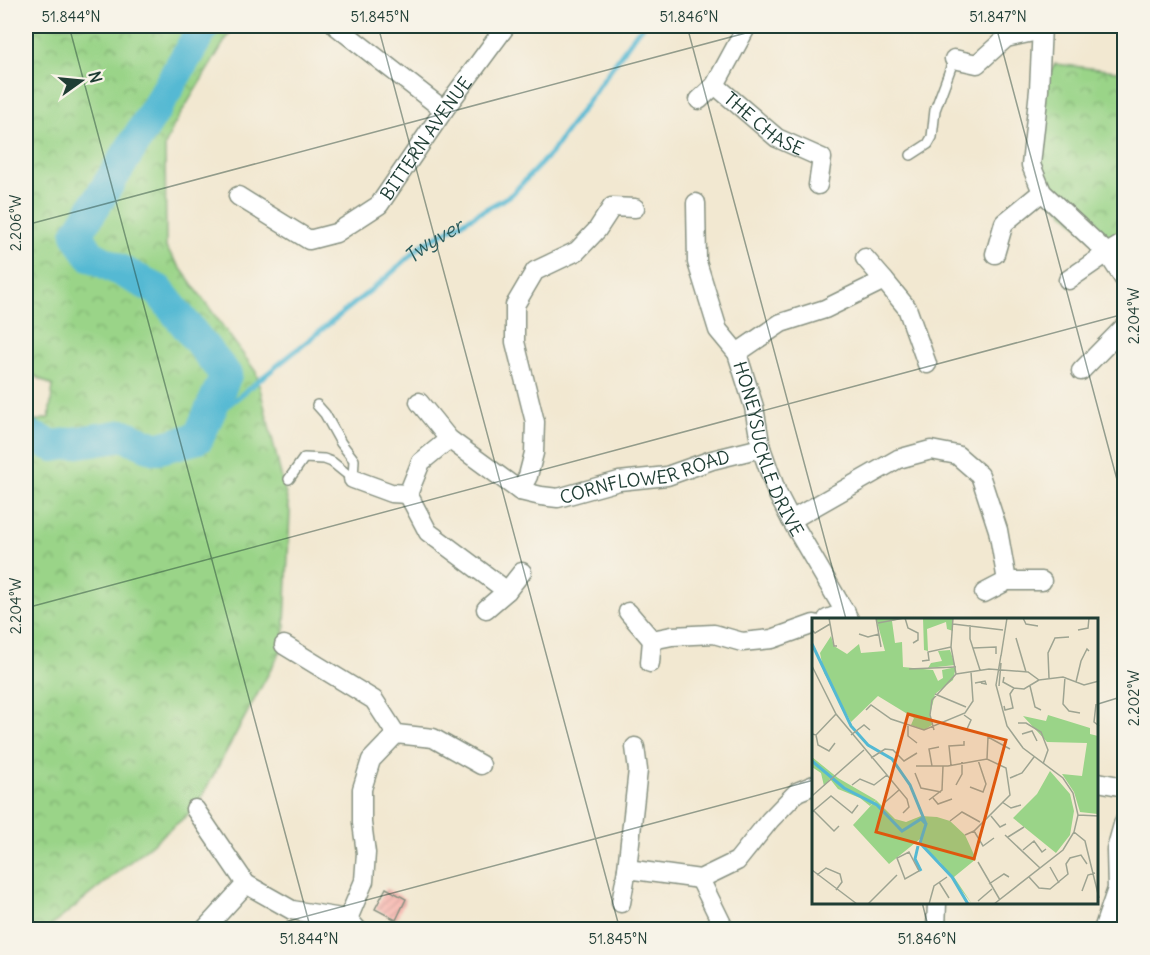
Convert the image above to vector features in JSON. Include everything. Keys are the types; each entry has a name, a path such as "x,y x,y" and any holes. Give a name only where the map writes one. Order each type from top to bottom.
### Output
{"street":[{"path":"336,26 444,110"},
{"name":"BITTERN AVENUE","path":"238,196 309,240 336,233 379,205 444,110 506,26"},
{"name":"THE CHASE","path":"747,26 715,85 777,138 822,158 818,185"},
{"path":"954,59 977,64 1006,38 1042,28 1039,90 1031,165 1042,192 1107,253 1125,279"},
{"path":"699,100 715,85"},
{"path":"995,254 1004,223 1042,192"},
{"name":"HONEYSUCKLE DRIVE","path":"696,203 697,262 718,330 738,352 761,448 777,493 790,520 847,616"},
{"path":"520,491 528,476 534,453 535,422 515,342 515,305 535,271 577,251 597,230 612,207 635,208"},
{"path":"1068,280 1125,243"},
{"path":"865,258 908,308 927,364"},
{"path":"738,352 781,323 825,309 884,280"},
{"path":"1082,371 1096,344 1125,327"},
{"name":"CORNFLOWER ROAD","path":"419,402 449,439 520,491 558,498 619,481 667,476 712,460 761,448"},
{"path":"449,439 421,462 408,494 428,532 507,591"},
{"path":"790,520 898,459 931,450 957,455 980,475 998,530 1007,581"},
{"path":"353,479 392,493 408,494"},
{"path":"486,609 507,591 522,572"},
{"path":"984,592 1007,581 1042,581"},
{"path":"628,612 652,640 650,663"},
{"path":"652,640 672,636 714,634 742,642 772,639 812,625"},
{"path":"284,645 374,700 396,734"},
{"path":"396,734 433,738 481,765"},
{"path":"195,810 246,884 292,910 353,924 364,881 366,854 362,824 362,789 370,760 396,734"},
{"path":"621,903 638,770 635,747"},
{"path":"1099,782 1125,787"},
{"path":"627,869 700,879 737,861 770,820 797,792 812,786"},
{"path":"1103,930 1121,891 1116,850 1125,821"},
{"path":"700,879 725,930"},
{"path":"204,930 246,884"},
{"path":"936,930 937,904"}],"lane":[{"path":"911,156 928,144 932,136 934,110 954,59"},
{"path":"317,405 354,460 353,479"},
{"path":"289,479 304,458 324,459 332,462 353,479"}],"green space":[{"path":"26,26 234,26 174,125 165,146 166,248 256,372 290,512 284,645 195,809 46,930 26,929 26,423 49,418 53,386 26,371"},
{"path":"1055,64 1124,72 1124,243 1107,253 1042,192 1031,165 1039,90"}],"building":[{"path":"386,888 406,899 396,920 375,909"}],"waterway":[{"name":"Twyver","path":"26,435 54,446 124,435 156,449 198,438 226,375 158,290 90,255 77,234 155,110 204,26"},
{"name":"Twyver","path":"198,438 226,407 387,277 422,245 511,195 551,153 643,26"}]}
